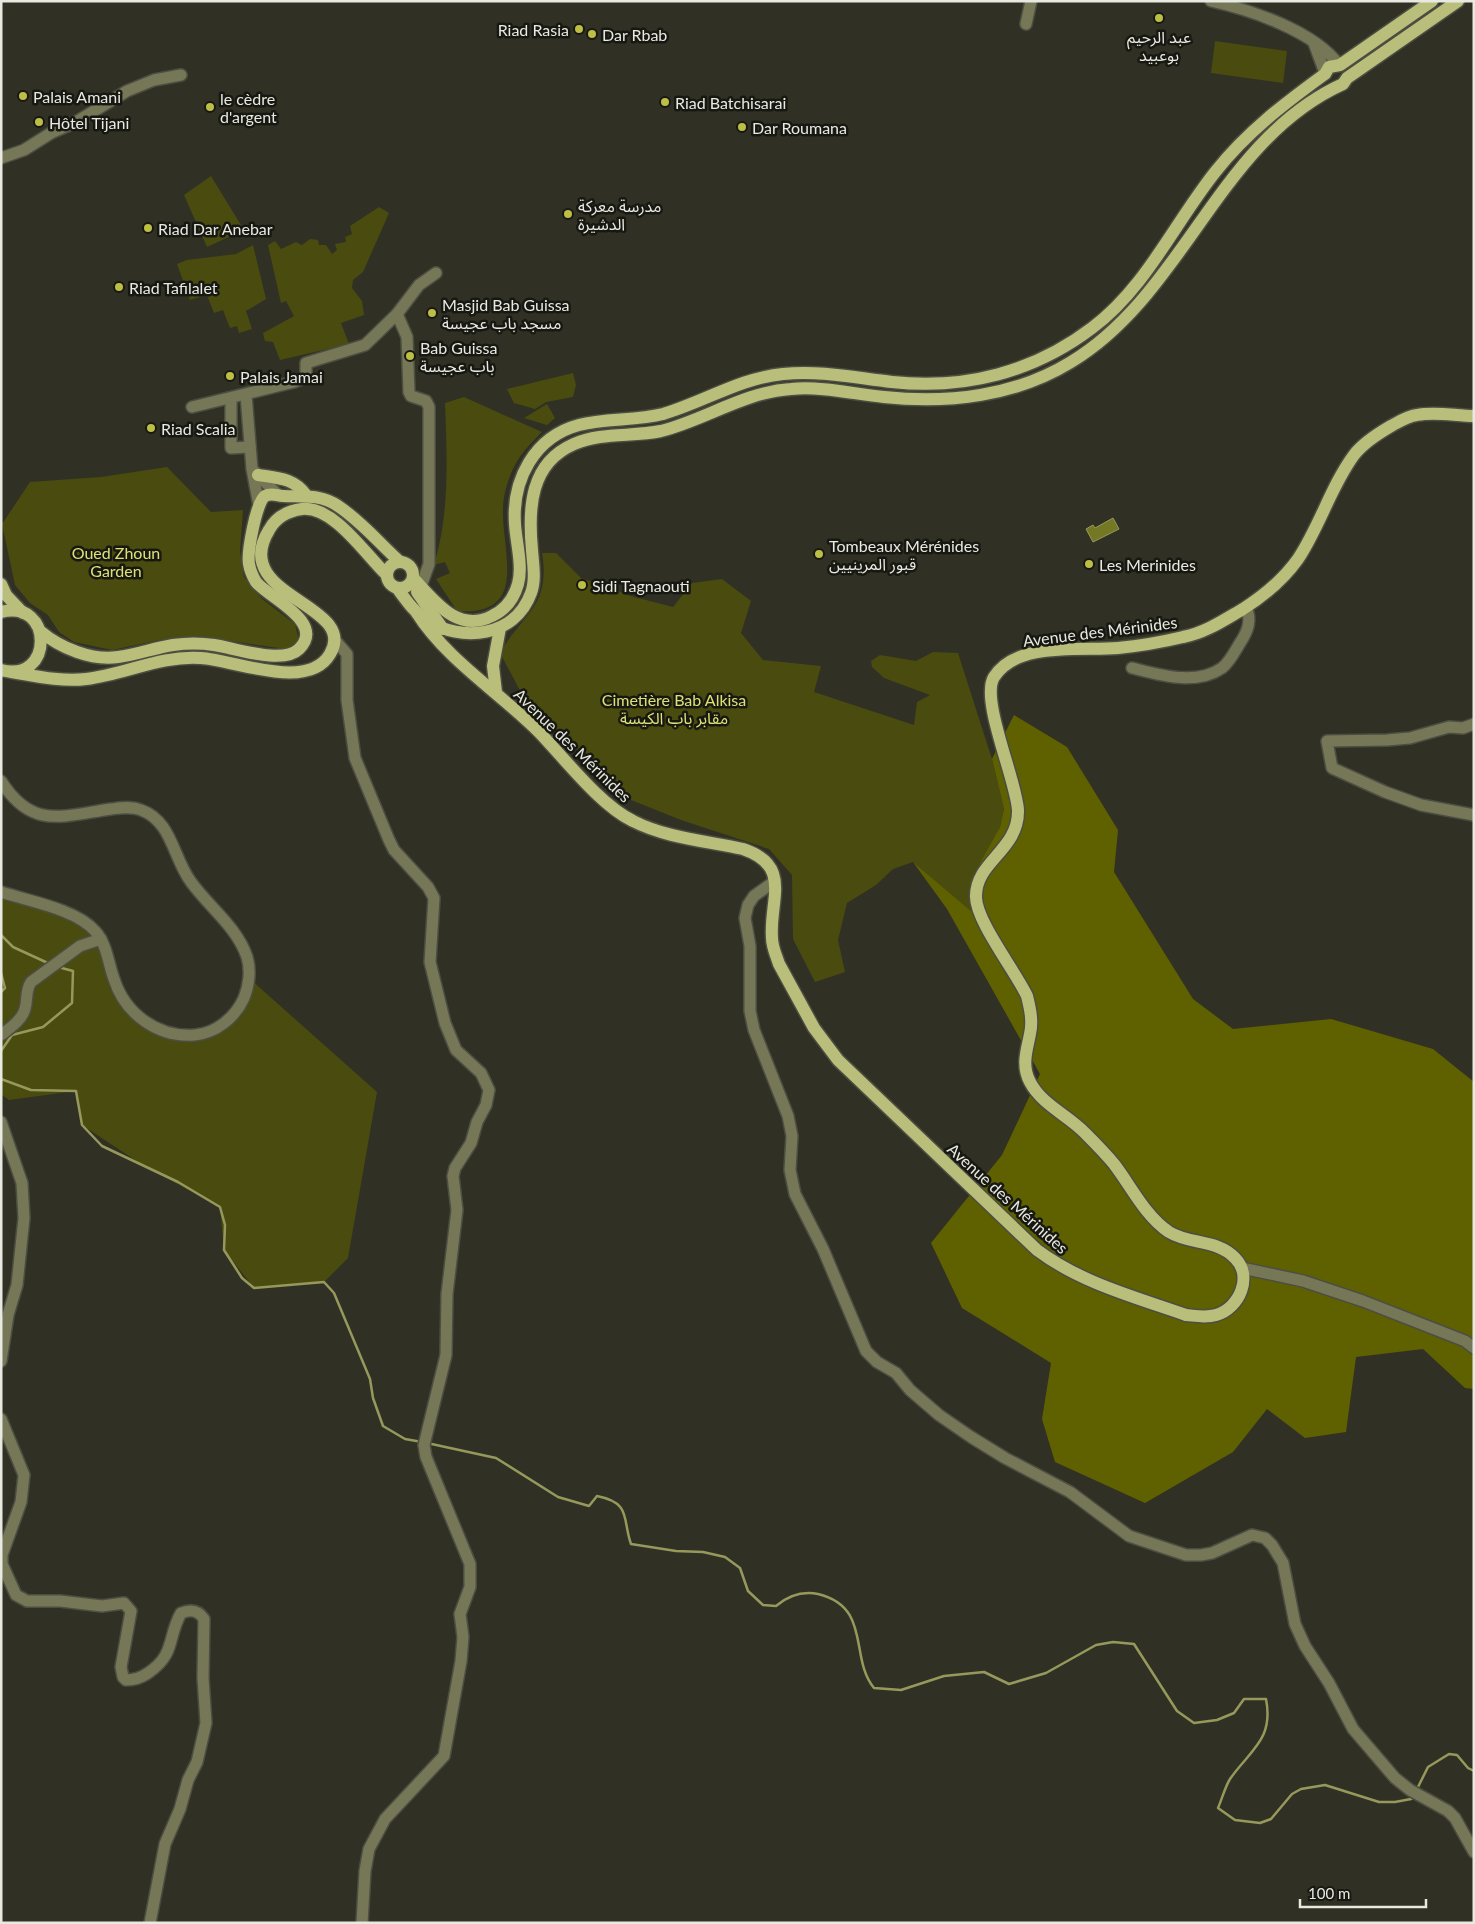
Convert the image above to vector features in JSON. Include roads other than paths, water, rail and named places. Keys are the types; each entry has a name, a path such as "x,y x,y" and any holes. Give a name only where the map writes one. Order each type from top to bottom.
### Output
{"main road":[{"path":"415,582 448,614 461,620 482,621 496,615 507,605 519,579 514,510 521,480 527,464 541,446 568,429 592,423 661,414 736,385 773,375 805,373 902,383 948,383 1006,373 1054,352 1093,327 1122,300 1225,160 1260,124 1325,73 1330,66 1339,65 1432,1"},
{"path":"417,613 443,628 474,634 500,628 517,615 531,594 534,574 530,522 531,501 546,464 562,450 594,438 666,429 753,396 772,391 810,389 894,398 960,398 996,392 1050,373 1087,352 1121,324 1142,300 1232,177 1255,150 1300,112 1335,87 1343,84 1347,78 1458,1"},
{"path":"1339,65 1346,70 1347,78"},
{"path":"1325,73 1326,82 1335,87"},
{"name":"Avenue des Mérinides","path":"397,588 434,638 496,692 615,810 630,820 646,827 758,854 766,861 775,881 772,937 774,950 779,964 824,1043 859,1082 1037,1250 1056,1264 1078,1276 1186,1315 1203,1317 1218,1315 1230,1308 1240,1295 1244,1279 1242,1268 1235,1258 1216,1245 1186,1239 1168,1231 1150,1213 1113,1164 1084,1132 1046,1102 1030,1082 1025,1068 1025,1051 1030,1032 1031,1011 1027,996 981,918 975,898 984,872 1011,840 1018,812 1016,792 990,695 992,680 1003,666 1020,657 1043,652 1119,648 1186,637 1215,625 1246,607 1274,587 1287,573 1303,550 1355,454 1381,432 1403,419 1417,414 1474,416"},
{"path":"255,472 293,482 306,495"},
{"path":"40,632 68,647 106,658 127,656 184,644 215,645 275,656 293,654 303,644 305,634 303,623 294,612 256,582 249,567 249,546 259,507 264,496 271,494 306,495 324,499 338,506 366,528 400,562 409,566 415,582 443,628 457,658"},
{"path":"6,673 79,680 161,660 185,658 215,659 287,673 302,672 323,663 332,650 334,639 332,629 324,620 274,582 265,573 262,563 262,550 266,534 280,516 306,509 326,514 386,574 390,584 397,588 403,588 415,582"},
{"path":"386,574 390,565 400,562"},
{"path":"1,584 6,595 23,613"},
{"path":"1,612 15,610 34,620 40,632 42,643 37,658 26,668 6,673"},
{"path":"496,692 492,666 500,628"}],"street":[{"path":"1026,24 1031,1"},
{"path":"1211,1 1234,6 1311,39 1339,65"},
{"path":"1314,43 1325,73"},
{"path":"1,158 24,150 51,133 76,122 127,91 154,80 180,74"},
{"path":"192,407 305,378 306,363 365,345 397,314 418,285 436,273"},
{"path":"397,314 406,337 409,392 411,396 426,400 429,407 429,564 415,582"},
{"path":"246,394 250,447 259,507"},
{"path":"231,398 231,448 250,447"},
{"path":"255,472 279,495"},
{"path":"1132,668 1166,676 1192,678 1224,667 1245,635 1250,620 1246,607"},
{"path":"334,639 346,654 347,700 355,758 359,772 394,850 428,887 434,898 430,962 448,1032 456,1050 481,1073 489,1090 486,1105 481,1113 471,1143 452,1176 457,1210 448,1294 446,1356 424,1441 470,1564 470,1587 460,1614 462,1656 444,1756 385,1819 369,1850 365,1871 362,1923"},
{"path":"1474,724 1463,728 1449,727 1410,738 1327,742 1332,768 1385,792 1420,805 1474,814"},
{"path":"1,781 23,808 34,814 58,818 124,808 139,809 157,819 170,836 191,882 230,927 243,948 247,958 249,978 244,998 238,1009 225,1023 210,1032 181,1035 150,1026 132,1010 119,991 100,939 94,930 79,918 1,892"},
{"path":"775,881 754,896 748,905 745,918 750,946 750,1011 754,1030 788,1116 792,1136 790,1170 795,1194 823,1249 866,1351 877,1362 896,1373 922,1401 963,1432 1005,1458 1070,1492 1129,1536 1186,1555 1212,1553 1252,1535 1265,1538 1272,1544 1283,1562 1295,1624 1340,1708 1358,1735 1395,1778 1410,1790 1455,1818 1474,1852"},
{"path":"1,1035 21,1018 25,1011 28,987 43,973 80,946 100,939"},
{"path":"1,1122 22,1183 24,1218 17,1285 7,1321 1,1361"},
{"path":"1242,1268 1303,1281 1363,1301 1465,1341 1474,1348"},
{"path":"1,1419 24,1475 21,1502 2,1555 2,1564 16,1594 27,1601 60,1601 107,1606 124,1603 131,1611 121,1667 123,1677 126,1680 142,1677 162,1663 167,1655 177,1620 181,1613 192,1610 199,1613 204,1619 203,1678 206,1723 204,1737 197,1762 184,1792 180,1809 165,1844 150,1923"}],"waterway":[{"path":"1,935 13,947 50,964"},
{"path":"1,1051 12,1035 43,1027 72,1003 73,971 58,967"},
{"path":"1,973 5,988 1,992"},
{"path":"1,1079 31,1090 76,1091 82,1125 102,1146 178,1182 220,1207 225,1225 224,1250 242,1278 254,1288 324,1282 334,1293 370,1379 373,1398 383,1426 405,1439 422,1442"},
{"path":"427,1443 496,1458 558,1497 589,1506 597,1496 608,1499 616,1503 624,1513 631,1544 676,1551 703,1552 725,1557 740,1568 748,1591 763,1605 776,1606 786,1599 807,1593 818,1594 835,1601 846,1610 853,1622 862,1662 874,1688 901,1690 944,1676 984,1672 1009,1684 1046,1673 1096,1645 1113,1642 1134,1644 1177,1711 1194,1723 1217,1720 1234,1713 1244,1699 1266,1699 1268,1713 1267,1725 1263,1735 1230,1779 1218,1808 1235,1820 1260,1823 1271,1819 1292,1794 1301,1789 1325,1785 1379,1802 1395,1802 1411,1799 1414,1796"},
{"path":"1416,1791 1428,1767 1449,1754 1457,1755 1468,1768 1474,1771"}],"place":[{"name":"عبد الرحيم بوعبيد","path":"1159,18"},
{"name":"Riad Rasia","path":"579,29"},
{"name":"Dar Rbab","path":"592,34"},
{"name":"Palais Amani","path":"23,96"},
{"name":"Riad Batchisarai","path":"665,102"},
{"name":"le cèdre d'argent","path":"210,107"},
{"name":"Hôtel Tijani","path":"39,122"},
{"name":"Dar Roumana","path":"742,127"},
{"name":"مدرسة معركة الدشيرة","path":"568,214"},
{"name":"Riad Dar Anebar","path":"148,228"},
{"name":"Riad Tafilalet","path":"119,287"},
{"name":"Masjid Bab Guissa مسجد باب عجيسة","path":"432,313"},
{"name":"Bab Guissa باب عجيسة","path":"410,356"},
{"name":"Palais Jamai","path":"230,376"},
{"name":"Riad Scalia","path":"151,428"},
{"name":"Tombeaux Mérénides قبور المرينيين","path":"819,554"},
{"name":"Les Merinides","path":"1089,564"},
{"name":"Sidi Tagnaouti","path":"582,585"}],"park label":[{"name":"Oued Zhoun Garden","path":"116,561"},
{"name":"Cimetière Bab Alkisa مقابر باب الكيسة","path":"674,708"}]}
